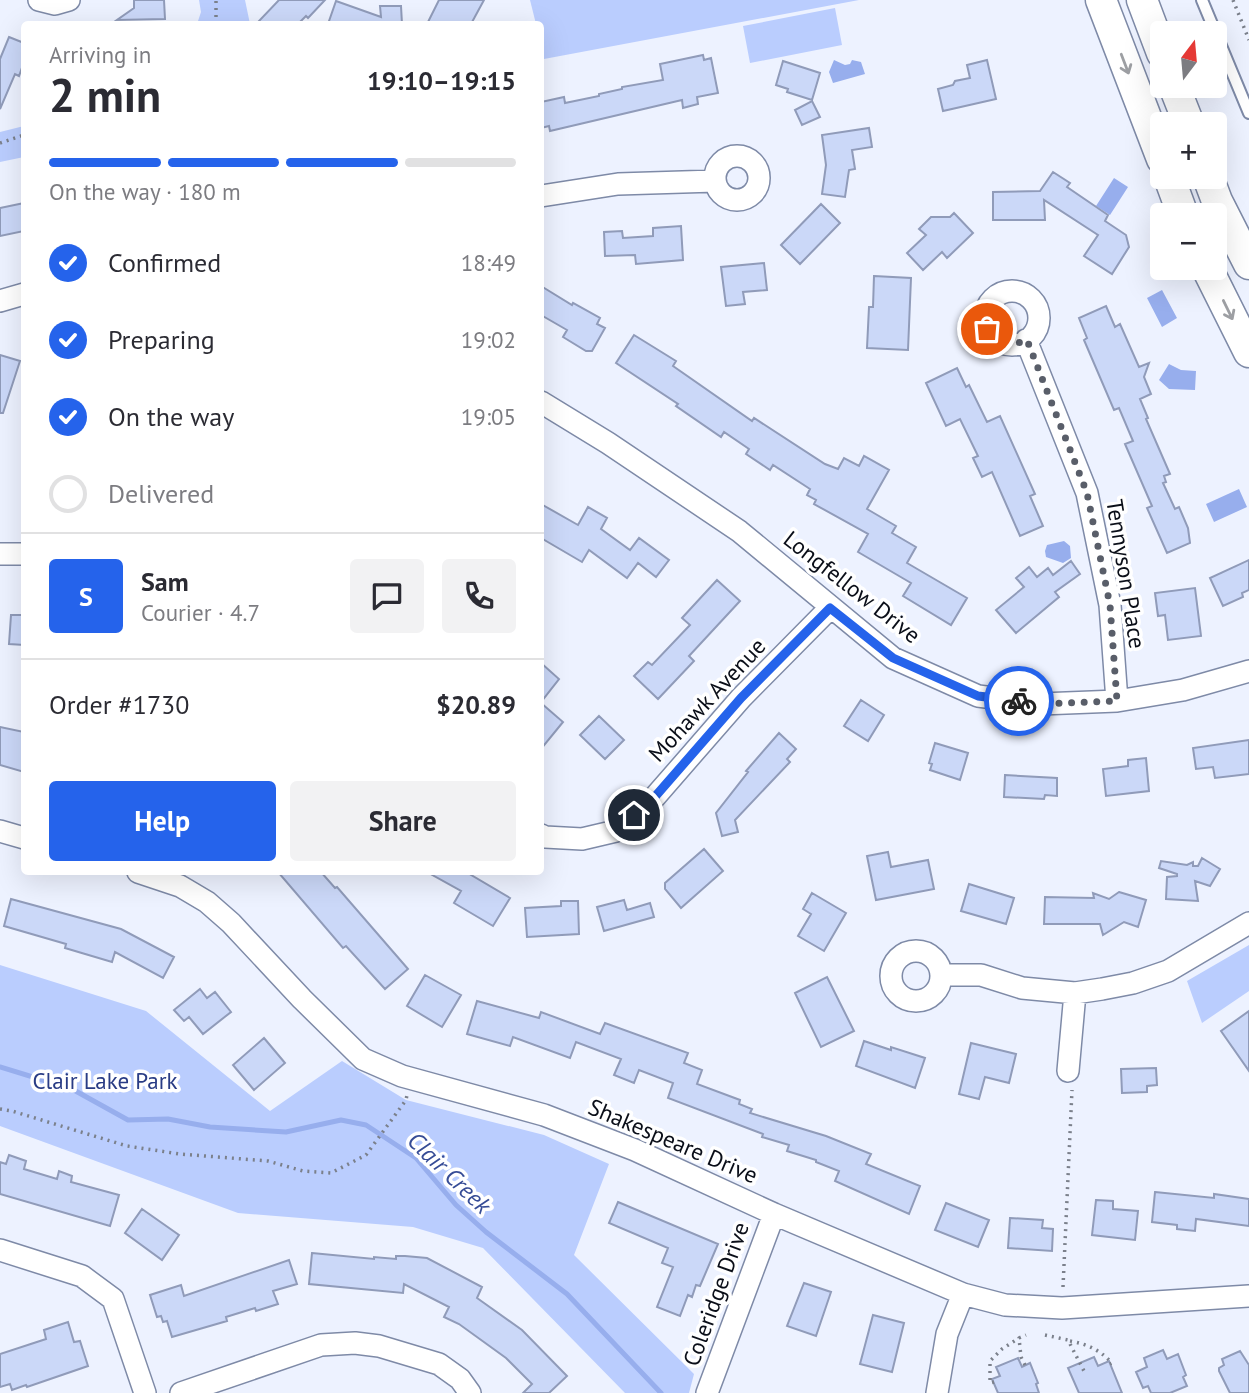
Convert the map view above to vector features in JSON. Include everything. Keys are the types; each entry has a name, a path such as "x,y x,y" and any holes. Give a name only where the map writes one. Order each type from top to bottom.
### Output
{"main road":[{"path":"1101,0 1150,128"},
{"path":"1142,0 1150,21"},
{"path":"1212,189 1249,264"},
{"path":"1213,280 1249,352"}],"street":[{"path":"39,0 55,4 69,0"},
{"path":"544,196 618,184 715,181"},
{"path":"0,301 21,295"},
{"name":"Tennyson Place","path":"1027,340 1087,493 1110,605 1117,701"},
{"name":"Longfellow Drive","path":"544,404 608,443 739,531 893,658 978,696 1041,704 1117,701 1183,690 1249,671"},
{"path":"0,554 21,554"},
{"name":"Mohawk Avenue","path":"544,836 582,839 616,831 653,799 741,698 830,608"},
{"path":"0,831 21,837"},
{"name":"Shakespeare Drive","path":"147,875 180,886 207,902 231,923 319,1017 363,1059 412,1079 544,1115 635,1150 963,1294 1005,1306 1062,1308 1249,1296"},
{"path":"941,975 981,975 1022,988 1075,993 1133,983 1168,971 1249,923"},
{"path":"1068,1071 1075,993"},
{"name":"Coleridge Drive","path":"707,1393 774,1213"},
{"path":"0,1250 82,1276 113,1299 145,1393"},
{"path":"937,1393 947,1334 963,1294"},
{"path":"181,1393 321,1345 355,1343 389,1348 439,1364 460,1379 470,1393"}],"lane":[{"path":"1202,0 1249,113"}],"path":[{"path":"216,0 216,21"},
{"path":"1233,0 1249,40"},
{"path":"0,143 21,136"},
{"path":"1063,1287 1072,1090 1068,1071"},
{"path":"0,1110 12,1111 127,1146 180,1154 268,1161 303,1171 331,1173 366,1155 406,1100 412,1079"},
{"path":"994,1382 990,1384 990,1361 1002,1349 1026,1335"},
{"path":"1045,1335 1086,1344 1104,1354 1112,1363 1110,1364"},
{"path":"1019,1338 1021,1357 1025,1365"},
{"path":"1068,1340 1084,1371"}],"green space":[{"path":"199,0 245,0 249,21 198,21 201,12"},
{"path":"530,0 859,0 544,59 544,21 535,21"},
{"path":"835,8 842,45 750,63 743,26"},
{"path":"21,127 21,158 0,162 0,132"},
{"path":"1249,945 1249,991 1202,1023 1187,981"},
{"name":"Clair Lake Park","path":"0,965 146,1011 270,1111 342,1061 406,1100 544,1135 609,1164 574,1255 694,1374 689,1393 625,1393 483,1248 413,1227 238,1213 0,1126"}],"shaded area":[{"path":"834,60 845,65 852,60 861,62 865,74 833,83 829,72"},
{"path":"1114,178 1128,187 1110,215 1096,206"},
{"path":"1162,290 1177,318 1162,327 1147,298"},
{"path":"1169,364 1181,370 1196,371 1195,390 1169,389 1159,380"},
{"path":"1239,489 1247,507 1214,522 1206,504"},
{"path":"1064,541 1070,546 1071,558 1063,563 1046,557 1047,545"}],"building":[{"path":"134,0 164,0 165,19 117,20 134,8"},
{"path":"279,0 325,0 308,18 306,16 301,21 259,21"},
{"path":"439,0 484,0 473,21 428,21"},
{"path":"336,1 381,17 380,6 401,6 402,21 329,21"},
{"path":"9,37 21,42 21,70 19,76 15,74 0,109 0,59"},
{"path":"703,55 704,60 711,58 718,93 697,97 698,104 683,108 682,100 550,131 549,126 544,127 544,101 564,97 565,103 599,96 622,87 663,80 660,64"},
{"path":"987,60 996,99 943,111 938,89 970,78 967,65"},
{"path":"783,61 820,73 812,100 787,92 788,89 776,85"},
{"path":"812,101 820,117 802,125 795,110"},
{"path":"869,128 872,147 852,150 855,169 849,170 845,197 822,194 826,165 822,135"},
{"path":"1053,172 1070,183 1067,187 1108,215 1105,221 1126,235 1129,247 1112,274 1084,256 1098,235 1044,200 1045,220 993,220 993,192 1040,191"},
{"path":"21,204 21,232 0,236 0,208"},
{"path":"821,204 840,223 800,264 781,245"},
{"path":"954,213 973,233 947,258 942,252 923,270 907,253 926,235 919,229 931,217 950,217"},
{"path":"681,226 683,260 636,264 635,255 605,256 604,232 622,231 623,238 653,236 653,228"},
{"path":"764,263 767,290 743,292 745,304 726,306 721,267"},
{"path":"874,276 911,278 908,350 867,348"},
{"path":"544,288 600,318 597,324 605,328 592,351 586,351 563,337 567,330 544,317"},
{"path":"1106,306 1115,327 1120,324 1139,367 1149,363 1144,377 1151,394 1140,399 1170,474 1164,476 1166,482 1163,483 1175,509 1179,507 1188,528 1190,543 1167,553 1147,508 1152,506 1125,444 1133,441 1119,408 1114,410 1084,340 1087,338 1079,318"},
{"path":"634,335 676,361 673,366 752,421 754,418 825,464 838,469 844,458 859,466 864,456 889,470 867,509 896,526 892,533 916,547 907,563 967,598 951,625 903,596 911,583 858,552 868,534 814,504 816,500 807,495 810,489 773,465 770,470 746,454 749,449 724,432 721,437 676,406 678,404 616,363"},
{"path":"0,355 20,361 3,413 0,413"},
{"path":"957,368 966,387 969,385 987,422 1000,416 1035,494 1030,496 1043,526 1020,536 992,472 982,477 973,458 978,456 960,419 946,426 926,383"},
{"path":"544,506 578,525 588,507 607,518 601,529 630,550 639,538 669,560 656,577 638,563 627,578 589,550 582,562 544,540"},
{"path":"1249,560 1249,590 1242,593 1243,597 1223,606 1210,578"},
{"path":"1071,561 1080,574 1055,592 1059,597 1016,633 996,610 1024,587 1016,578 1029,567 1037,577 1048,568 1053,575"},
{"path":"717,580 740,601 689,656 694,661 658,699 634,676 648,662 652,665 690,625 682,618"},
{"path":"1195,588 1201,636 1168,640 1165,615 1158,616 1155,593"},
{"path":"11,615 21,615 21,645 9,644"},
{"path":"544,666 559,679 544,698"},
{"path":"861,700 884,715 868,741 844,726"},
{"path":"544,706 563,722 544,745"},
{"path":"599,716 624,740 605,759 580,735"},
{"path":"0,727 21,731 21,771 0,765"},
{"path":"779,733 796,749 787,759 790,762 735,820 738,832 722,836 716,813 748,772 746,771"},
{"path":"1249,740 1249,774 1215,778 1213,767 1196,769 1193,748"},
{"path":"935,743 968,753 960,780 930,770 932,764 929,763"},
{"path":"1146,758 1149,791 1106,796 1103,769 1128,766 1128,760"},
{"path":"1005,775 1057,778 1057,796 1045,795 1044,799 1004,797"},
{"path":"704,849 723,871 681,908 665,889 665,883"},
{"path":"888,852 891,867 928,860 934,889 876,900 867,856"},
{"path":"1202,858 1220,869 1210,886 1195,881 1198,901 1166,899 1167,877 1177,874 1159,868 1161,861 1187,865 1193,862 1193,866 1198,866"},
{"path":"281,875 324,875 408,969 385,989 346,946 343,948"},
{"path":"432,875 471,875 510,898 493,926 454,903 461,891"},
{"path":"969,884 1014,898 1006,924 961,911"},
{"path":"1119,892 1146,900 1138,927 1124,922 1103,935 1100,924 1044,924 1045,897 1094,898 1093,893 1109,899"},
{"path":"812,893 846,913 824,951 798,936 811,914 803,909"},
{"path":"11,899 121,929 174,957 163,978 115,952 112,962 65,948 66,944 4,926"},
{"path":"624,900 627,910 650,903 654,917 604,931 597,907"},
{"path":"561,901 578,901 579,934 527,937 525,908 561,906"},
{"path":"425,975 461,995 442,1027 407,1006"},
{"path":"827,977 854,1031 821,1047 795,993"},
{"path":"200,989 207,998 215,992 231,1012 203,1034 189,1017 184,1021 174,1010"},
{"path":"477,1001 539,1018 541,1012 600,1034 605,1023 688,1053 684,1063 702,1070 697,1084 740,1100 739,1104 752,1109 750,1113 826,1136 871,1154 866,1164 920,1186 909,1214 835,1181 839,1171 787,1151 789,1145 762,1137 763,1134 668,1098 673,1083 639,1070 634,1083 614,1075 621,1059 576,1042 570,1058 513,1037 510,1046 467,1034"},
{"path":"1249,1011 1249,1071 1221,1031"},
{"path":"264,1038 285,1063 254,1090 233,1065"},
{"path":"864,1041 925,1058 915,1088 856,1066"},
{"path":"971,1043 1016,1054 1009,1083 985,1077 979,1099 959,1094"},
{"path":"1156,1068 1157,1085 1147,1086 1147,1092 1122,1093 1121,1069"},
{"path":"9,1155 26,1161 24,1169 57,1179 59,1171 72,1176 71,1182 119,1195 110,1226 0,1194 0,1162 6,1164"},
{"path":"1155,1192 1214,1198 1214,1194 1249,1199 1249,1226 1196,1219 1195,1231 1177,1229 1177,1225 1152,1222"},
{"path":"1096,1200 1113,1201 1113,1209 1138,1211 1135,1240 1092,1235"},
{"path":"618,1202 718,1244 700,1286 696,1285 692,1297 688,1295 680,1316 657,1307 673,1267 662,1263 668,1248 609,1223"},
{"path":"946,1203 989,1220 978,1247 935,1230"},
{"path":"142,1209 179,1235 162,1260 125,1233"},
{"path":"1010,1218 1043,1220 1042,1228 1053,1229 1052,1251 1008,1248"},
{"path":"312,1253 374,1259 396,1259 396,1256 427,1258 482,1287 477,1298 522,1330 567,1376 549,1393 523,1393 532,1384 506,1358 459,1324 444,1317 449,1307 404,1284 403,1293 309,1284"},
{"path":"289,1260 297,1284 273,1291 278,1304 226,1317 227,1321 172,1337 167,1321 163,1322 161,1316 157,1317 150,1295 181,1285 184,1296"},
{"path":"804,1283 831,1292 816,1336 787,1326"},
{"path":"873,1315 904,1323 892,1372 860,1364"},
{"path":"68,1322 74,1342 80,1341 88,1366 27,1387 26,1385 12,1390 10,1384 0,1387 0,1354 46,1339 44,1330"},
{"path":"1163,1350 1167,1359 1178,1354 1187,1386 1170,1393 1151,1393 1148,1386 1143,1388 1136,1372 1147,1367 1144,1358"},
{"path":"1240,1351 1249,1365 1249,1393 1230,1393 1219,1368 1224,1365 1222,1359"},
{"path":"1094,1357 1098,1366 1109,1361 1122,1393 1079,1393 1068,1368"},
{"path":"1018,1358 1022,1367 1030,1363 1039,1393 998,1393 992,1379 1000,1376 996,1367"}],"waterway":[{"name":"Clair Creek","path":"0,1067 72,1089 128,1120 168,1119 210,1127 286,1132 341,1120 366,1125 416,1158 456,1205 486,1232 567,1294 661,1393"}],"way so far":[{"path":"987,329 992,337 1002,343 1011,345 1027,340 1087,493 1110,605 1117,701 1041,704 1019,701"}],"route":[{"path":"634,815 653,799 741,698 830,608 893,658 978,696 1019,701"}]}
